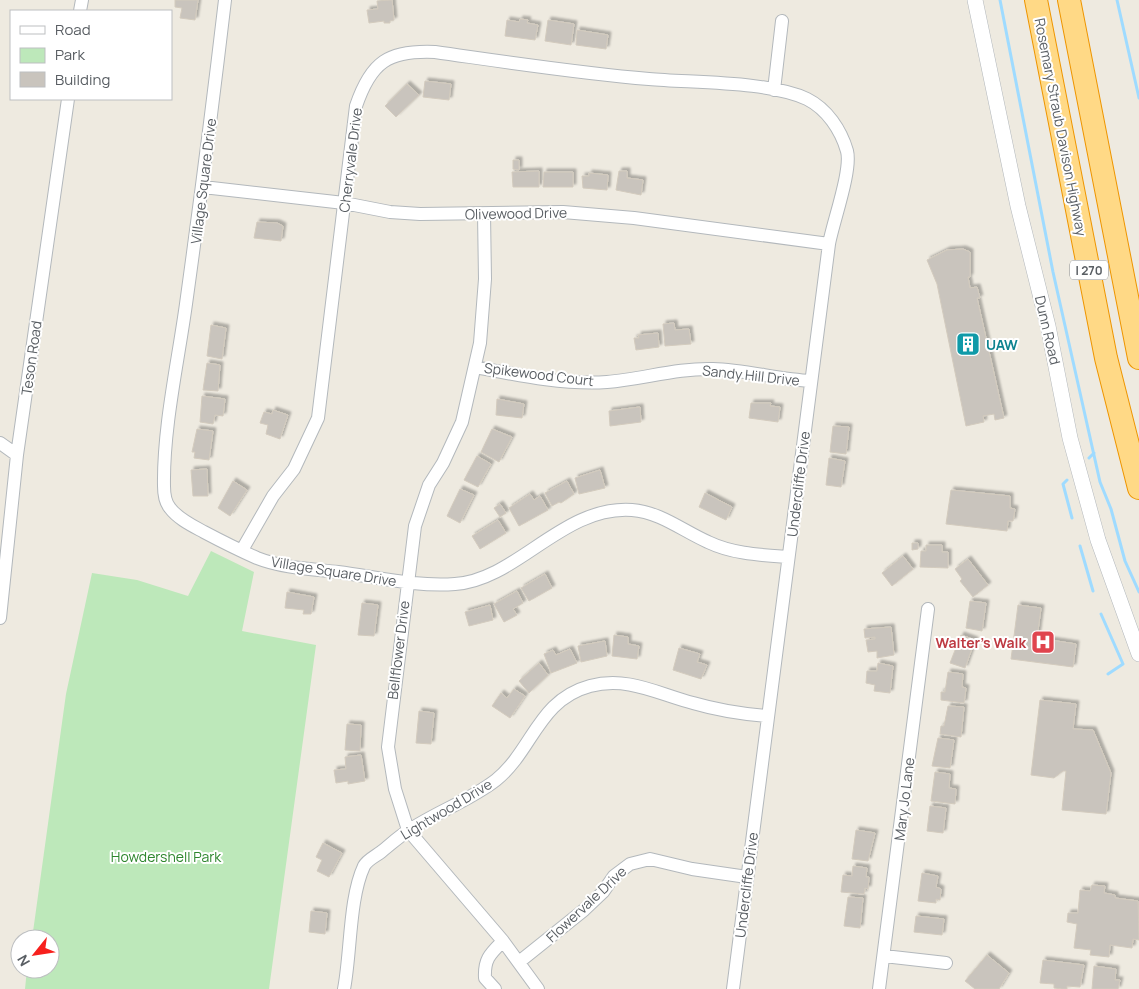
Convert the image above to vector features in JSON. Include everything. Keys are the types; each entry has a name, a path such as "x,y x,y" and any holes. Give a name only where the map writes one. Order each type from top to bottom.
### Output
{"highway":[{"name":"Rosemary Straub Davison Highway","path":"1036,0 1106,358 1139,488"},
{"name":"I 270","path":"1069,0 1139,358"}],"street":[{"name":"Village Square Drive","path":"225,0 203,187 168,436 165,498 170,508 179,517 259,559 278,564 407,582 455,584 474,581 588,516 609,511 632,510 652,514 708,542 730,550 788,557"},
{"name":"Dunn Road","path":"976,0 1018,206 1048,326 1070,438 1098,540 1139,654"},
{"path":"774,90 782,21"},
{"name":"Cherryvale Drive","path":"242,550 272,496 294,469 318,418 356,106 368,75 380,64 394,56 413,51 434,52 596,74 774,90"},
{"name":"Undercliffe Drive","path":"733,989 829,244 847,169 848,154 844,142 830,116 806,99 774,90"},
{"name":"Teson Road","path":"0,618 17,455 68,100"},
{"name":"Olivewood Drive","path":"203,187 344,203 397,212 484,214 572,212 829,244"},
{"name":"Bellflower Drive","path":"484,214 484,312 475,367 462,422 420,506 415,526 388,747 395,789 408,830 503,941 519,962 534,988"},
{"name":"Spikewood Court","path":"475,367 582,382 608,382 661,373"},
{"name":"Sandy Hill Drive","path":"661,373 714,369 811,381"},
{"path":"0,443 17,455"},
{"name":"Mary Jo Lane","path":"879,989 928,609"},
{"name":"Lightwood Drive","path":"344,989 358,883 365,864 408,830 482,790 498,778 553,706 570,695 590,686 628,683 649,688 691,703 717,709 767,716"},
{"name":"Flowervale Drive","path":"519,962 584,910 603,892 614,876 630,864 650,859 692,869 747,877"},
{"path":"495,989 485,978 484,965 490,954 503,941"},
{"path":"884,956 946,964"}],"green space":[{"name":"Howdershell Park","path":"211,551 254,572 242,631 316,645 269,989 25,989 26,979 60,979 60,929 33,929 66,694 92,573 137,580 188,596"}],"building":[{"path":"175,0 198,0 195,20 180,18 182,8 175,7"},
{"path":"392,0 394,20 390,21 390,23 384,23 384,21 369,23 367,10 378,9 377,1"},
{"path":"520,19 528,20 527,23 538,25 535,40 505,36 507,20 519,22"},
{"path":"548,20 574,24 571,45 545,41"},
{"path":"577,30 608,35 606,49 576,45"},
{"path":"425,81 451,84 449,100 423,97"},
{"path":"407,84 419,95 396,117 385,106"},
{"path":"513,160 519,160 519,170 513,169"},
{"path":"539,171 539,187 513,187 512,172"},
{"path":"619,171 627,171 627,178 643,180 641,195 616,190"},
{"path":"544,172 573,172 573,187 543,187"},
{"path":"589,173 608,175 607,190 583,188 582,176 589,176"},
{"path":"257,222 277,223 283,226 281,241 254,238"},
{"name":"UAW","path":"963,249 970,252 970,277 968,277 970,288 977,287 980,298 977,298 1004,418 995,420 994,414 983,416 984,422 966,426 937,284 927,260 947,250"},
{"path":"674,323 675,330 689,329 691,344 665,346 663,324"},
{"path":"211,325 226,328 222,359 207,356"},
{"path":"658,333 659,347 636,350 634,338 639,338 638,335"},
{"path":"207,363 220,365 218,391 203,390"},
{"path":"202,396 225,399 223,416 215,415 213,424 200,422"},
{"path":"497,399 524,404 522,418 496,415"},
{"path":"751,403 771,403 770,406 780,407 778,422 749,418"},
{"path":"640,407 641,422 610,426 609,411"},
{"path":"273,410 288,415 280,439 266,434 268,425 260,423 264,412 272,414"},
{"path":"833,426 849,427 846,454 830,452"},
{"path":"197,429 213,431 209,460 194,458 195,452 192,452"},
{"path":"492,429 512,437 499,462 481,452"},
{"path":"477,456 491,464 478,487 464,480"},
{"path":"829,458 845,461 841,487 826,485"},
{"path":"207,469 208,496 193,496 191,470"},
{"path":"600,470 605,488 579,494 575,478"},
{"path":"233,481 247,490 230,516 218,508"},
{"path":"567,481 574,494 561,503 559,502 552,506 545,493"},
{"path":"460,489 474,495 460,523 447,516"},
{"path":"951,490 1010,496 1010,508 1015,509 1013,521 1008,521 1007,531 946,524"},
{"path":"705,493 732,507 726,520 699,507"},
{"path":"530,494 534,500 540,496 548,510 519,526 509,508"},
{"path":"500,504 506,513 500,517 494,508"},
{"path":"498,520 506,533 480,549 472,536"},
{"path":"912,543 918,543 918,549 912,550"},
{"path":"926,545 942,545 942,552 948,552 948,568 920,567 921,551 926,551"},
{"path":"903,556 913,569 892,586 882,573"},
{"path":"968,559 988,585 973,597 960,581 962,579 955,569"},
{"path":"545,574 552,588 529,601 521,588"},
{"path":"517,591 523,603 513,609 517,615 504,622 494,604"},
{"path":"287,592 314,597 311,614 303,614 304,610 285,608"},
{"path":"970,601 986,603 982,631 966,628"},
{"path":"362,603 378,605 374,636 358,635"},
{"path":"490,605 493,620 469,626 465,612"},
{"path":"1018,605 1041,608 1037,638 1076,644 1073,667 1011,659"},
{"path":"891,627 894,655 877,658 877,651 868,652 866,640 875,639 875,637 865,638 864,629"},
{"path":"614,635 628,637 628,644 639,646 637,659 612,656"},
{"path":"961,635 975,640 965,668 950,663"},
{"path":"605,641 607,656 581,662 578,646"},
{"path":"679,648 700,654 697,662 707,665 701,679 673,670"},
{"path":"570,649 577,663 551,673 544,654 553,650 556,655"},
{"path":"539,663 548,675 529,693 519,681"},
{"path":"878,663 893,666 890,693 874,691 875,685 866,683 867,671 877,671"},
{"path":"948,672 963,674 962,687 966,688 964,703 941,700 941,692 945,692"},
{"path":"514,689 525,696 510,718 492,706 501,693 507,698"},
{"path":"1040,700 1076,704 1073,729 1093,730 1111,773 1106,814 1062,810 1066,771 1063,771 1054,778 1031,775"},
{"path":"948,706 964,707 961,737 940,734 941,726 944,726"},
{"path":"419,711 434,713 431,744 416,743"},
{"path":"347,724 361,725 360,751 345,750"},
{"path":"938,738 954,740 950,768 932,766"},
{"path":"361,755 365,781 348,784 348,781 336,783 334,770 346,769 345,757"},
{"path":"935,772 950,774 949,788 956,789 955,804 931,801"},
{"path":"930,806 946,808 943,833 927,831"},
{"path":"856,830 875,833 868,861 852,859"},
{"path":"323,843 342,853 329,877 317,871 322,860 316,857"},
{"path":"853,866 867,868 866,877 869,877 868,889 865,888 864,894 841,892 843,875 852,876"},
{"path":"922,873 938,876 936,887 941,889 940,900 936,899 936,903 918,901"},
{"path":"1092,885 1105,886 1104,893 1115,895 1115,898 1138,901 1139,940 1133,939 1132,948 1110,945 1109,957 1090,955 1091,950 1074,948 1077,924 1067,922 1068,913 1078,913 1080,890 1090,891"},
{"path":"848,897 863,898 860,928 844,926"},
{"path":"311,911 327,913 325,934 309,932"},
{"path":"916,916 944,919 942,935 914,932"},
{"path":"987,955 1009,973 999,989 975,989 965,981"},
{"path":"1043,960 1084,965 1080,987 1067,986 1067,989 1062,989 1054,988 1054,984 1040,983"},
{"path":"1094,966 1116,969 1115,980 1120,980 1118,989 1092,989"}],"waterway":[{"path":"1000,0 1053,272 1100,482 1111,509 1125,561 1139,592"},
{"path":"1117,0 1139,98"},
{"path":"1089,458 1094,453"},
{"path":"1067,480 1063,484 1072,518"},
{"path":"1080,546 1093,591"},
{"path":"1101,614 1123,664 1108,674"}],"place":[{"name":"UAW","path":"968,344"},
{"name":"Walter's Walk","path":"1043,642"}]}
